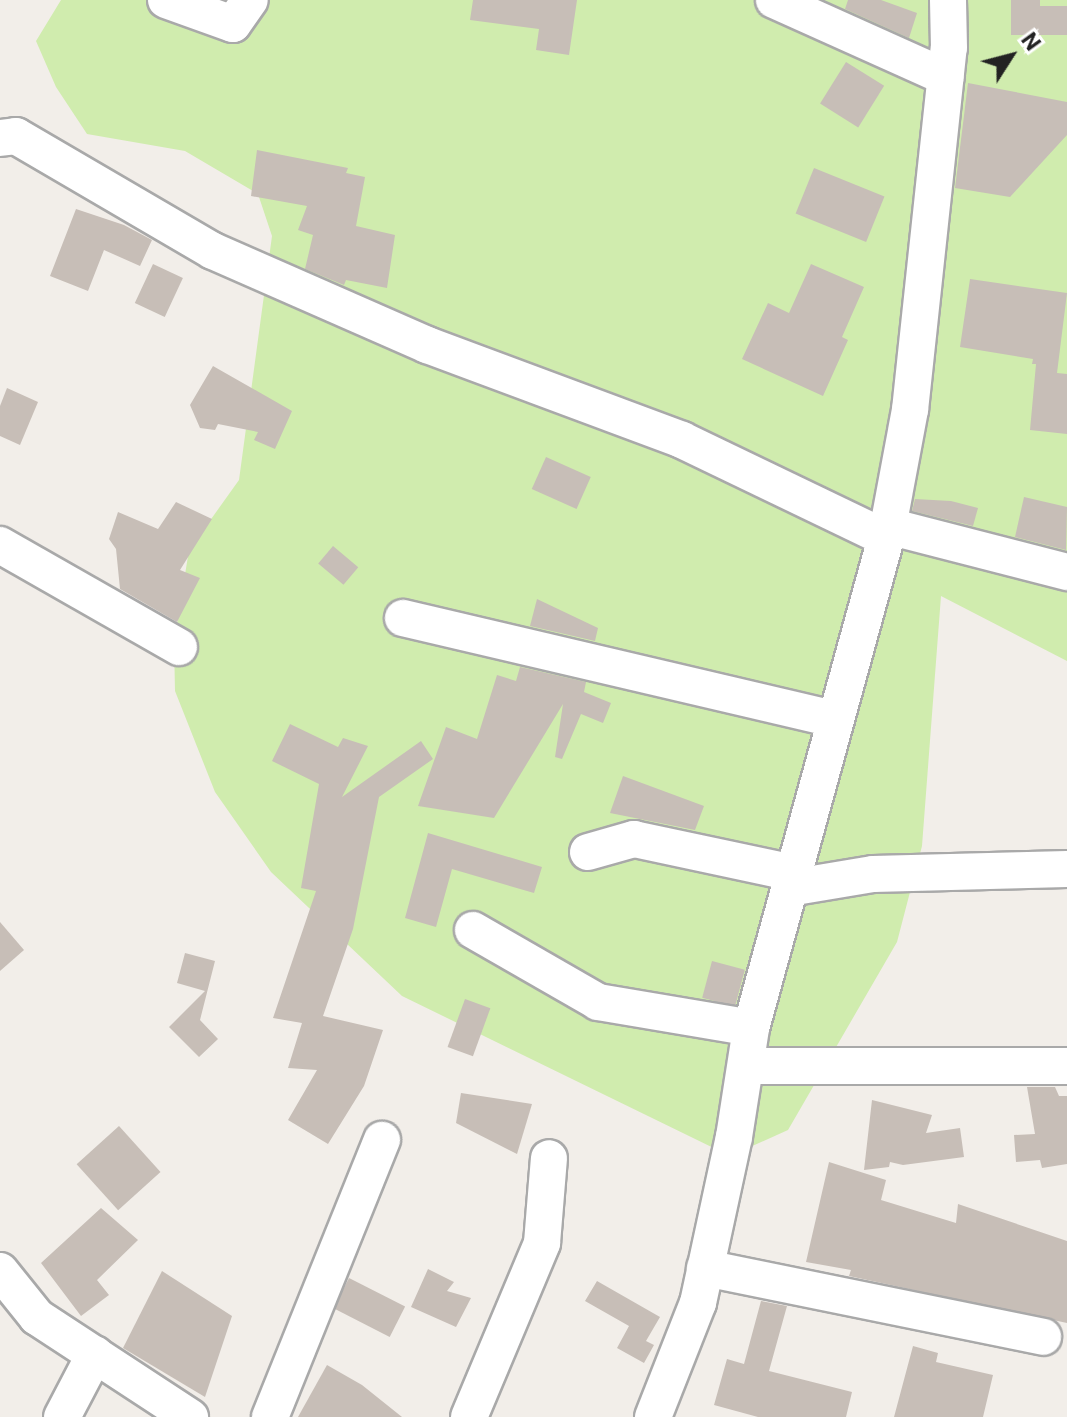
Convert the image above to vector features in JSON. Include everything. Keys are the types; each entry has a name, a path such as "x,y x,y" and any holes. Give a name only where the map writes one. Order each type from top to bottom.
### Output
{"street":[{"path":"166,0 233,24 250,0"},
{"path":"774,0 945,77"},
{"path":"653,1417 698,1303 751,1028 887,532 910,410 945,77 948,0"},
{"path":"5,134 213,251 427,345 682,440 887,532 1067,572"},
{"path":"0,545 179,647"},
{"path":"403,618 834,719"},
{"path":"588,852 634,839 792,880 873,874 1067,869"},
{"path":"473,930 598,1002 751,1028"},
{"path":"746,1066 1067,1066"},
{"path":"270,1417 382,1140"},
{"path":"469,1417 542,1243 549,1158"},
{"path":"705,1268 1043,1337"},
{"path":"0,1271 37,1317 190,1417"},
{"path":"62,1417 95,1354"}],"green space":[{"path":"61,0 1067,0 1067,661 941,596 922,846 897,942 788,1130 730,1156 402,996 271,872 215,792 175,691 174,642 189,550 239,480 272,236 258,194 185,151 87,134 56,87 36,41"}],"building":[{"path":"473,0 577,0 569,55 536,50 539,29 470,20"},
{"path":"848,0 881,0 917,13 909,38 845,9"},
{"path":"1011,0 1040,0 1040,6 1067,6 1067,35 1011,35"},
{"path":"846,62 884,86 858,127 820,104"},
{"path":"968,83 1067,102 1067,135 1010,197 955,188"},
{"path":"257,150 348,168 346,173 365,177 356,226 395,235 387,288 346,280 344,285 305,269 313,235 298,230 307,206 251,196"},
{"path":"814,168 884,196 866,242 796,213"},
{"path":"76,209 124,225 152,240 140,266 104,250 88,291 50,276"},
{"path":"153,264 183,278 165,317 135,303"},
{"path":"811,264 864,287 842,337 848,340 823,396 742,359 768,303 789,313"},
{"path":"970,279 1067,293 1057,373 1067,374 1067,434 1030,430 1036,364 1032,364 1033,359 960,347"},
{"path":"213,366 292,411 275,449 254,440 258,432 218,424 215,430 200,428 190,405"},
{"path":"7,388 38,402 20,445 0,436 0,406"},
{"path":"546,457 591,477 577,509 532,489"},
{"path":"1024,497 1067,507 1066,550 1015,537"},
{"path":"915,499 951,501 978,508 973,526 912,511"},
{"path":"176,502 212,519 180,570 200,578 177,622 120,589 116,549 109,539 118,512 158,529"},
{"path":"333,546 358,567 343,585 318,564"},
{"path":"537,599 598,628 595,641 530,626"},
{"path":"520,667 586,682 584,692 611,703 603,723 581,714 562,759 555,757 563,704 494,818 418,806 446,727 477,739 497,675 516,681"},
{"path":"290,724 338,747 343,738 368,746 342,797 421,741 433,759 379,797 353,929 323,1016 383,1030 364,1086 328,1144 288,1120 317,1070 288,1068 302,1023 273,1018 316,891 301,888 319,784 272,761"},
{"path":"623,776 704,806 695,830 610,813"},
{"path":"428,833 542,867 534,893 452,869 436,927 405,918"},
{"path":"0,922 24,950 0,971"},
{"path":"185,953 215,961 200,1020 218,1039 199,1057 169,1027 205,991 177,983"},
{"path":"712,961 745,970 735,1007 702,998"},
{"path":"465,999 490,1008 473,1056 448,1047"},
{"path":"1027,1087 1055,1087 1059,1096 1067,1096 1067,1164 1042,1168 1040,1160 1016,1162 1014,1135 1035,1134"},
{"path":"461,1093 532,1104 517,1154 456,1123"},
{"path":"872,1100 932,1115 926,1133 960,1128 964,1157 903,1165 890,1162 889,1167 864,1170"},
{"path":"119,1126 160,1172 118,1210 77,1164"},
{"path":"829,1162 886,1180 881,1200 956,1223 958,1204 1067,1241 1067,1323 849,1276 851,1270 806,1262"},
{"path":"101,1208 138,1240 97,1280 109,1295 81,1316 41,1263"},
{"path":"428,1269 454,1282 447,1291 471,1298 456,1327 411,1307"},
{"path":"162,1271 232,1316 205,1397 123,1348"},
{"path":"349,1278 405,1307 390,1337 334,1308"},
{"path":"597,1281 660,1317 646,1341 654,1345 644,1363 617,1348 629,1326 585,1301"},
{"path":"761,1301 787,1306 769,1371 852,1392 846,1417 758,1417 714,1405 727,1359 744,1364"},
{"path":"913,1346 938,1353 936,1362 993,1375 983,1417 894,1417"},
{"path":"327,1365 362,1385 402,1417 298,1417"}]}
